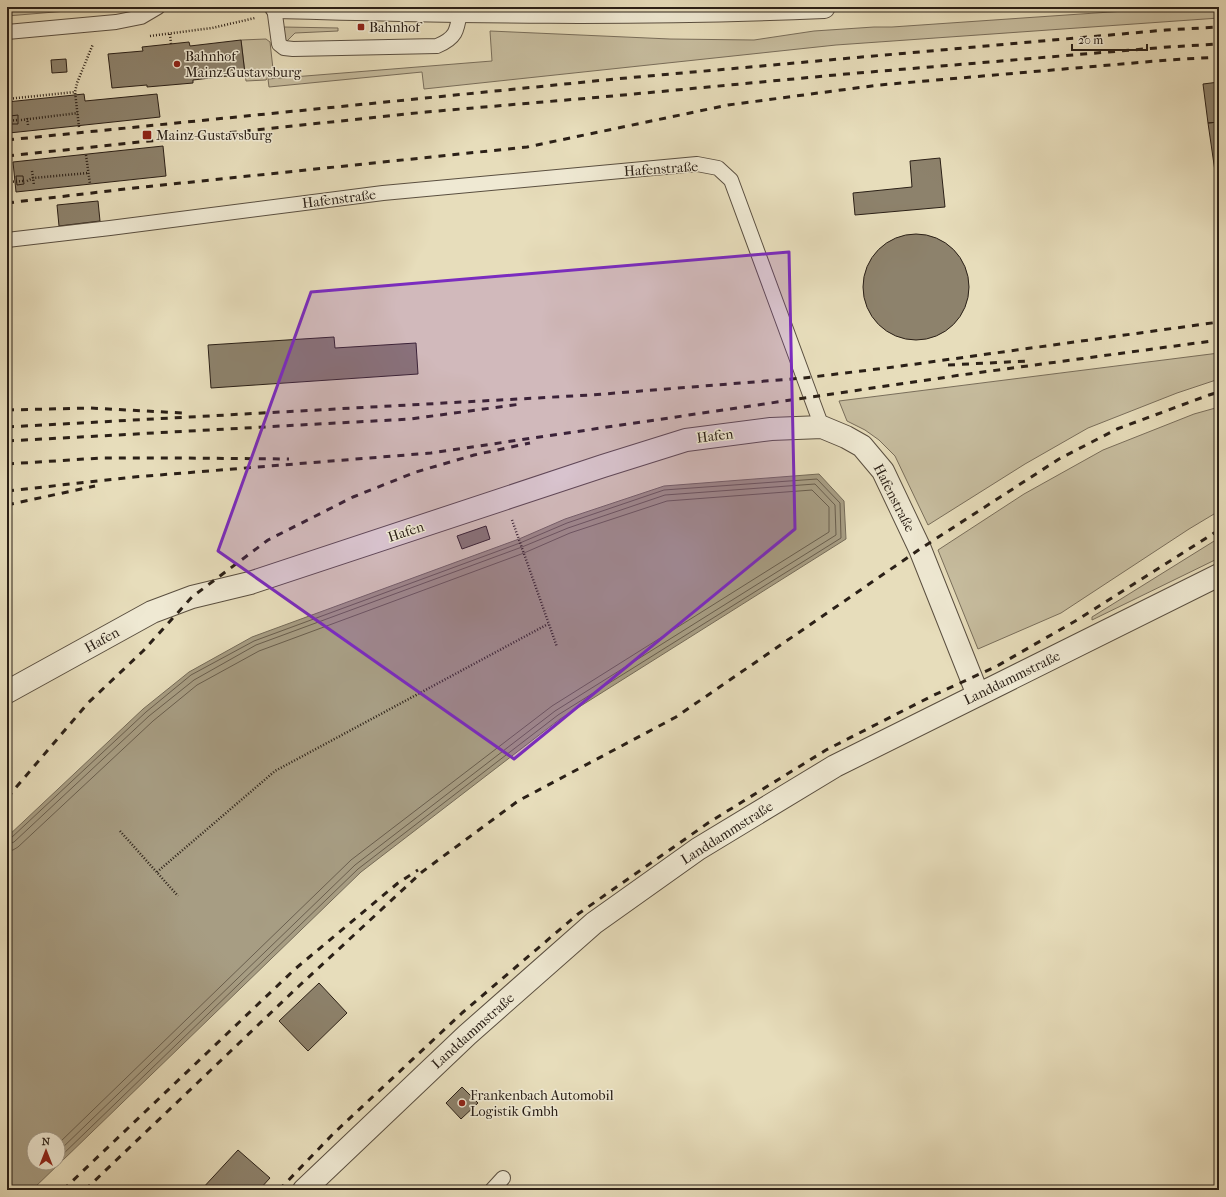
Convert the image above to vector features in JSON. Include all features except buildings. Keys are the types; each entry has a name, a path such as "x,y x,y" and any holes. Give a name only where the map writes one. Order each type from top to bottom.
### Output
{"street":[{"path":"275,11 361,8 460,12 824,7"},
{"name":"Hafen","path":"7,692 152,612 192,597 250,583 503,500 595,468 686,440 771,429 822,427"},
{"name":"Hafenstraße","path":"822,427 846,437 862,446 883,471 920,550 978,695"},
{"name":"Landdammstraße","path":"304,1190 466,1035 594,923 698,850 835,766 1219,575"}],"lane":[{"path":"7,32 116,22 141,17 158,7"},
{"path":"275,11 278,44 284,48 293,49 437,46 448,41 454,36 458,27 460,12"},
{"name":"Hafenstraße","path":"7,240 383,193 697,164 718,168 731,180 822,427"},
{"path":"492,1190 506,1185"}],"path":[{"path":"148,36 212,28 260,17 275,11"},
{"path":"170,34 171,44"},
{"path":"79,127 75,92 77,83 92,44 99,43"},
{"path":"7,99 75,92"},
{"path":"7,122 27,118 78,113"},
{"path":"27,118 28,125"},
{"path":"86,155 90,184"},
{"path":"32,171 34,185"},
{"path":"7,182 88,173"},
{"path":"503,500 519,539 557,647"},
{"path":"157,872 275,771 548,624"},
{"path":"120,831 178,896"}],"highlighted area":[{"path":"789,252 795,529 514,759 218,551 311,292"}],"shaded area":[{"path":"7,7 102,7 102,8 7,16"},
{"path":"1183,7 1219,7 1219,18 836,45 424,89 422,72 269,87 268,79 492,61 490,31 670,39 754,40 814,31"},
{"path":"283,27 338,28 338,31 295,33 286,42"},
{"path":"266,39 270,42 273,69 266,80 246,81 241,40"},
{"path":"1219,353 1219,379 1177,393 1088,428 1025,464 928,525 895,456 879,440 865,430 847,421 839,401"},
{"path":"1219,407 1219,511 1061,613 978,649 938,550 1024,494 1103,450 1194,414"},
{"path":"1219,538 1219,558 1092,620 1092,617"}],"water":[{"path":"819,474 844,501 846,539 560,719 361,872 66,1157 66,1131 26,1131 26,1171 52,1171 32,1190 7,1190 7,837 143,709 189,672 252,637 519,539 565,519 664,486"}],"railway":[{"path":"7,140 615,79 1166,30 1219,27"},
{"path":"7,156 426,112 846,74 1219,44"},
{"path":"7,203 134,188 527,147 728,105 879,85 1219,57"},
{"path":"7,427 591,395 804,378 1219,322"},
{"path":"7,491 134,477 431,453 961,375 1219,340"},
{"path":"948,365 1028,361"},
{"path":"85,1190 300,985 422,872 518,801 676,717 920,549 1059,459 1117,429 1219,392"},
{"path":"7,441 410,419 521,404"},
{"path":"7,410 90,408 184,413"},
{"path":"7,798 88,703 143,651 192,597 268,540 353,497 416,472 474,455 530,443"},
{"path":"7,464 101,458 289,459"},
{"path":"7,505 95,486"},
{"path":"279,1190 333,1134 462,1013 578,914 708,823 826,750 932,696 997,666 1077,620 1219,530"},
{"path":"63,1190 295,969 398,883 418,870"}],"place":[{"name":"Bahnhof","path":"361,27"},
{"name":"Bahnhof Mainz-Gustavsburg","path":"177,64"},
{"name":"Mainz-Gustavsburg","path":"147,135"},
{"name":"Frankenbach Automobil Logistik Gmbh","path":"462,1103"}]}
